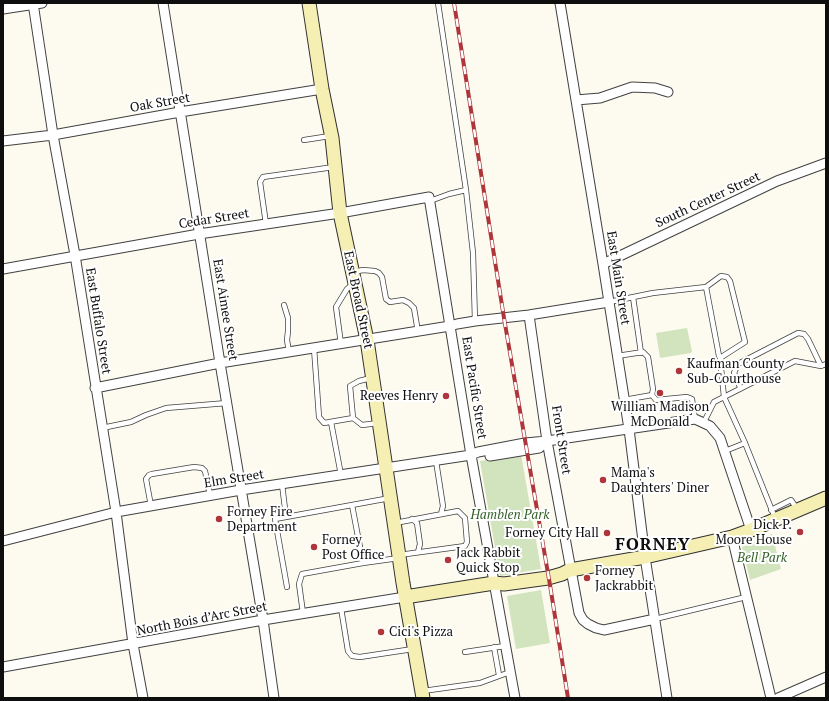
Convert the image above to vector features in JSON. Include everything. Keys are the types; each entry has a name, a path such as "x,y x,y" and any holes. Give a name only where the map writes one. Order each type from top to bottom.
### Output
{"main road":[{"name":"East Broad Street","path":"309,3 322,89 331,136 340,213 367,340 385,469 422,694"},
{"path":"406,597 494,583 501,578 547,574 562,567 570,570 645,557 732,537 751,530 773,515 794,505 826,498"}],"street":[{"name":"East Aimee Street","path":"163,3 199,234 263,620 274,698"},
{"name":"East Main Street","path":"560,3 618,356 645,557 667,698"},
{"path":"3,9 36,4"},
{"name":"East Buffalo Street","path":"36,4 53,135 75,255 95,388 116,512 133,644 143,698"},
{"path":"576,100 600,98 632,87 655,88 668,92"},
{"name":"Oak Street","path":"3,141 53,135 180,112 322,89"},
{"name":"South Center Street","path":"603,264 777,181 826,163"},
{"name":"Cedar Street","path":"3,269 199,234 429,199"},
{"name":"East Pacific Street","path":"429,199 471,455 515,698"},
{"path":"450,326 460,329 528,315 609,302"},
{"name":"Front Street","path":"528,315 570,570 579,613 583,620 588,624 604,630 655,619"},
{"path":"95,388 220,363 418,332 475,321 505,320"},
{"name":"Elm Street","path":"3,541 116,512 210,495 436,461 525,443 548,441 695,419 704,422"},
{"path":"704,422 716,432 725,451 751,530"},
{"path":"732,537 771,698"},
{"name":"North Bois d’Arc Street","path":"3,667 263,620 406,597"},
{"path":"778,698 826,677"}],"lane":[{"path":"438,3 466,190 473,253 475,321"},
{"path":"304,140 331,136"},
{"path":"266,224 260,182 263,177 335,167"},
{"path":"429,199 466,190"},
{"path":"341,344 336,307 353,277 363,270 375,271 379,273 382,278 386,299 390,302 403,300 414,308 418,332"},
{"path":"609,302 653,293 706,287 721,276 727,277 730,281 745,342 720,358"},
{"path":"706,287 720,358 724,397 745,443 773,515"},
{"path":"633,297 641,353"},
{"path":"284,305 288,318 286,340 289,352"},
{"path":"740,387 734,373 738,364 798,333 804,334 824,365"},
{"path":"314,348 319,417 324,423 353,418"},
{"path":"618,356 643,352 648,357 653,389 652,395 656,400 687,397 692,399 695,419"},
{"path":"704,422 714,402 740,387 795,361 824,365"},
{"path":"372,378 359,381 350,386 353,418 362,425 379,424"},
{"path":"624,400 652,395"},
{"path":"102,428 131,422 146,414 166,408 227,403"},
{"path":"331,422 341,475"},
{"path":"725,451 745,443"},
{"path":"436,461 443,506 441,514"},
{"path":"151,506 146,479 152,474 194,467 202,468 205,471 210,495"},
{"path":"282,484 286,516"},
{"path":"287,587 275,519 390,498"},
{"path":"352,505 363,563"},
{"path":"303,614 299,584 302,574 418,552 464,546 467,542 465,518 458,511 394,523"},
{"path":"412,520 417,524 420,544 418,552"},
{"path":"655,619 746,597"},
{"path":"340,608 348,651 352,656 360,657 414,648"},
{"path":"465,652 506,646"},
{"path":"494,647 499,675"},
{"path":"422,694 480,683 510,672"}],"green space":[{"path":"687,328 692,351 691,353 660,358 656,333"},
{"name":"Hamblen Park","path":"521,454 541,569 500,576 480,461"},
{"name":"Bell Park","path":"772,534 781,569 750,580 742,547"},
{"path":"541,590 550,643 516,649 507,596"}],"railway":[{"path":"454,3 504,318 568,698"}],"place":[{"name":"Kaufman County Sub-Courthouse","path":"679,371"},
{"name":"William Madison McDonald","path":"660,393"},
{"name":"Reeves Henry","path":"446,396"},
{"name":"Mama's Daughters' Diner","path":"603,480"},
{"name":"Forney Fire Department","path":"219,519"},
{"name":"Dick P. Moore House","path":"800,532"},
{"name":"Forney City Hall","path":"607,533"},
{"name":"Forney Post Office","path":"314,547"},
{"name":"Jack Rabbit Quick Stop","path":"448,560"},
{"name":"Forney Jackrabbit","path":"587,578"},
{"name":"Cici's Pizza","path":"381,632"}],"district":[{"name":"FORNEY","path":"653,545"}]}
